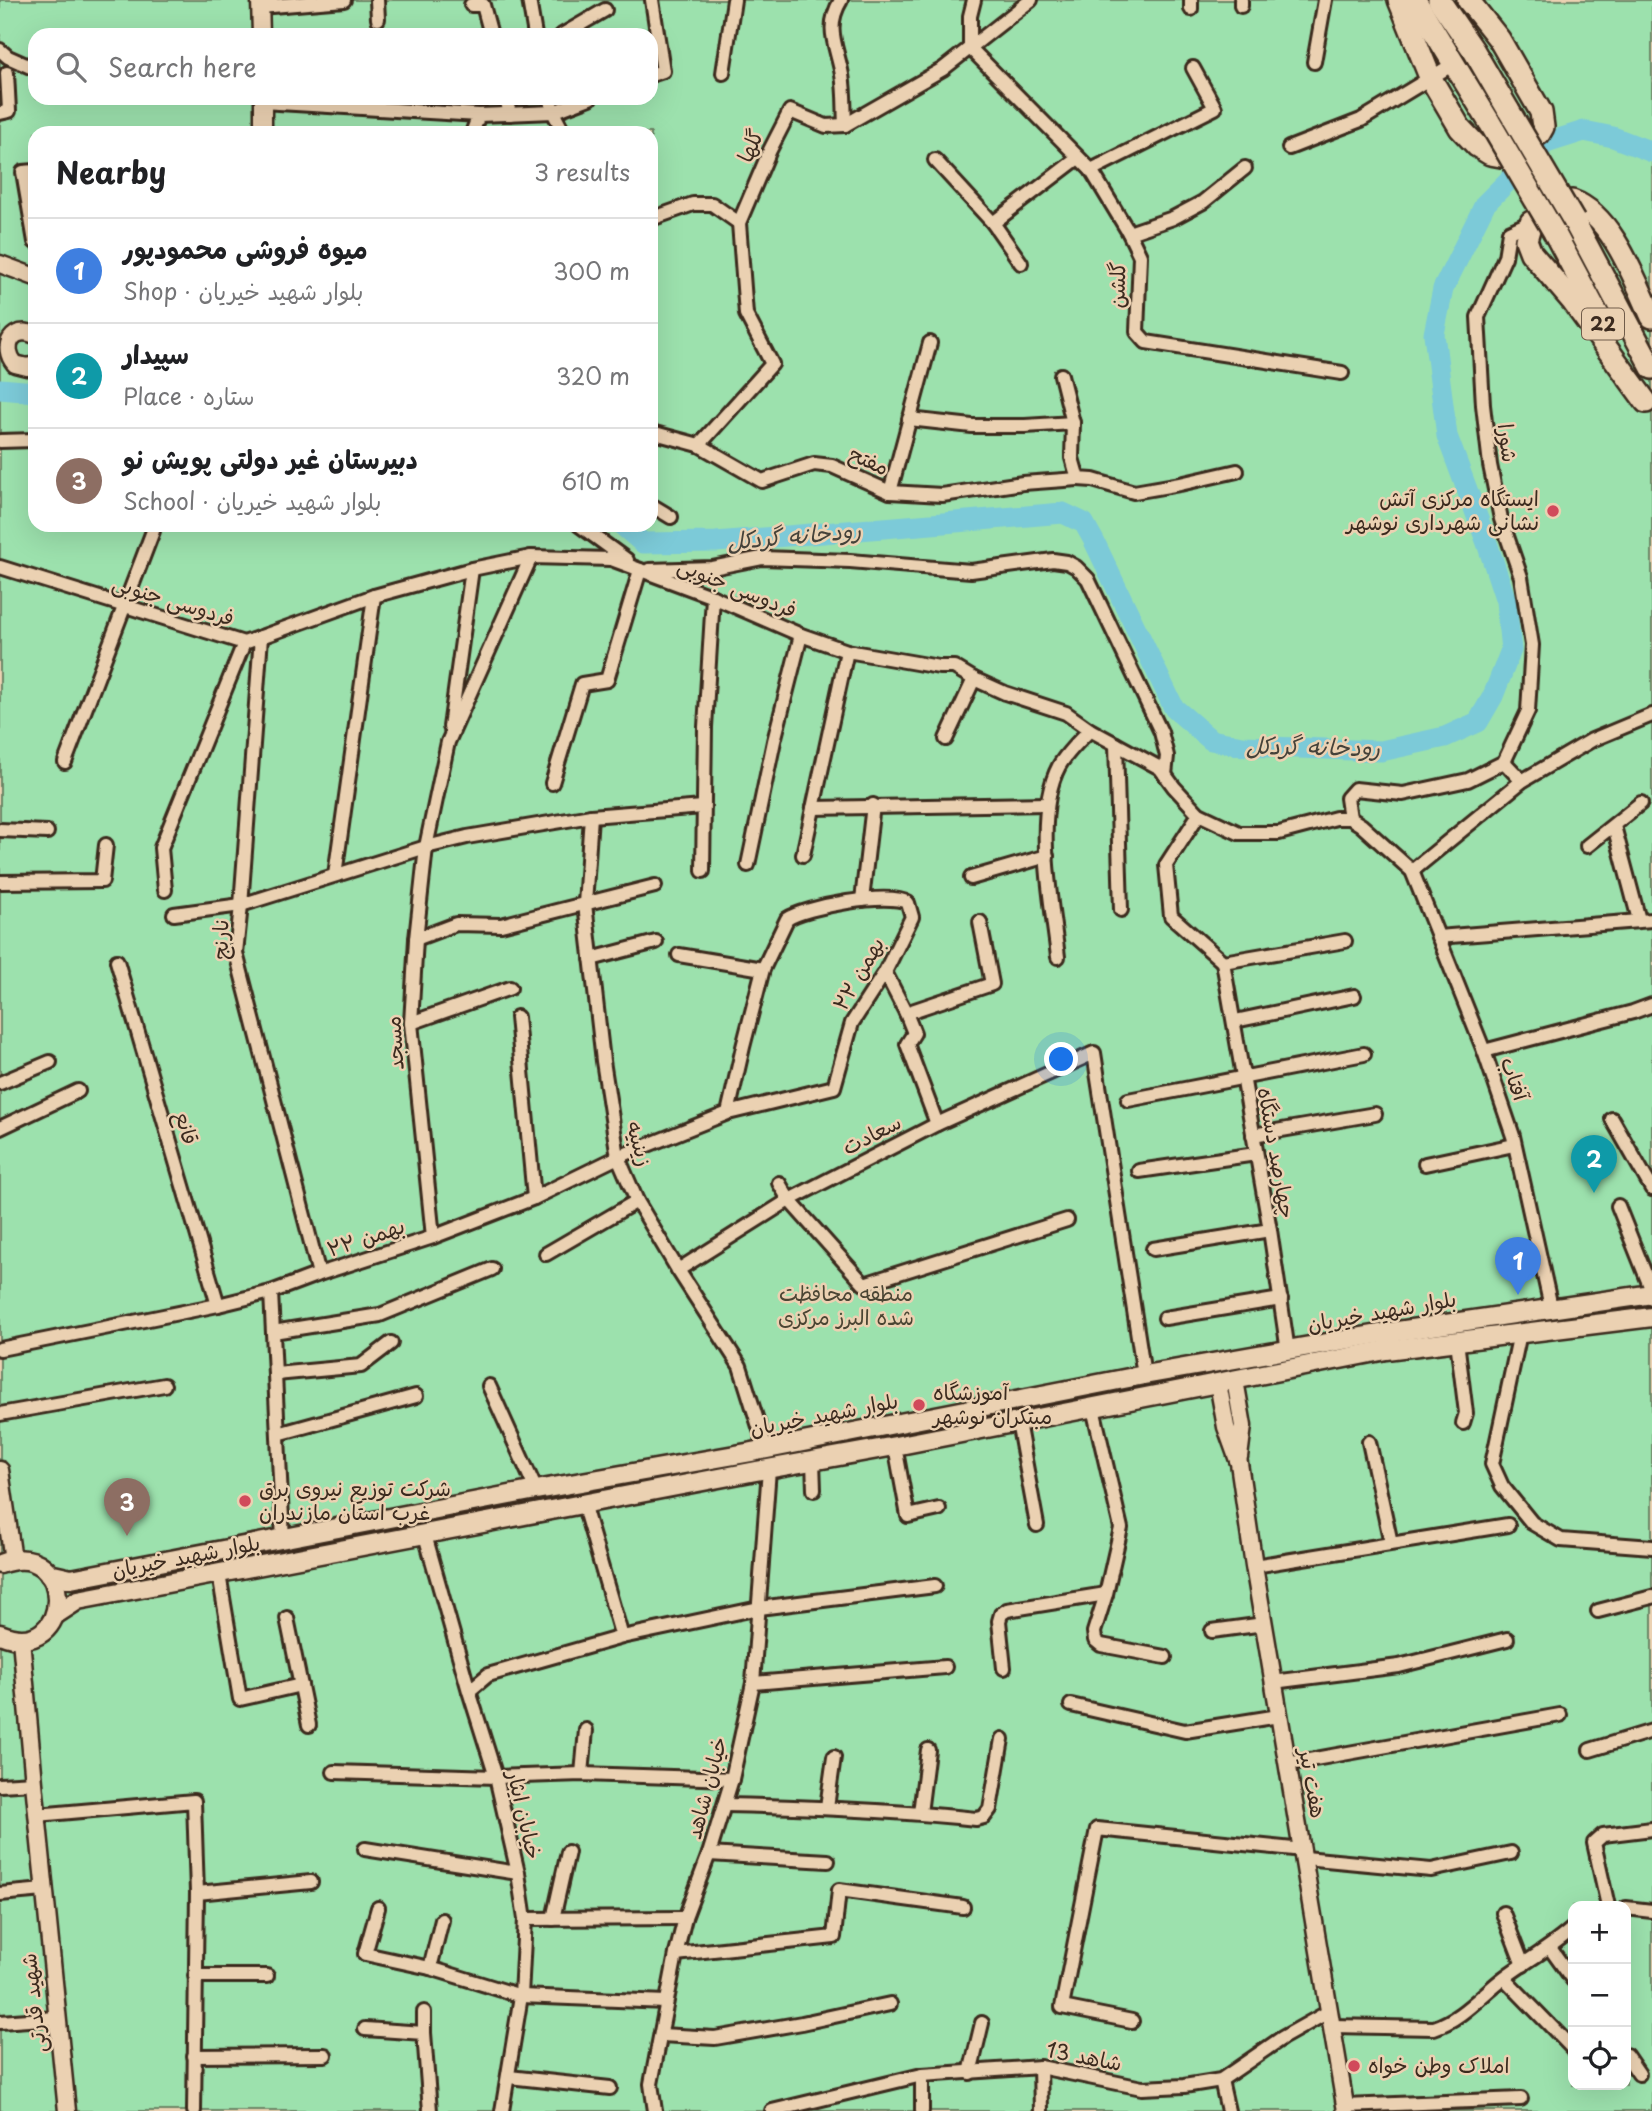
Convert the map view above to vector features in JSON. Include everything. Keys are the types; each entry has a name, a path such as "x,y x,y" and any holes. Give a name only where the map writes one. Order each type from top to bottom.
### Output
{"highway":[{"path":"1399,0 1430,77 1460,128 1477,146 1490,154 1501,156 1539,134 1543,127 1541,112 1499,38 1468,0"},
{"name":"22","path":"1415,0 1455,62 1554,232 1649,409"},
{"name":"22","path":"1439,0 1474,51 1574,221 1652,368"},
{"path":"1649,409 1573,302 1531,253 1526,240 1531,222 1572,201 1584,205 1603,224 1624,258 1652,317"}],"main road":[{"name":"بلوار شهید خیریان","path":"49,1574 71,1579 1144,1375 1384,1333 1652,1292"},
{"name":"بلوار شهید خیریان","path":"22,1639 38,1634 51,1623 55,1615 78,1600 895,1446 1386,1350 1652,1317"},
{"path":"1223,1361 1227,1381"},
{"path":"766,1449 769,1469"},
{"path":"7,1562 27,1560 39,1565 49,1574 58,1594 55,1615"},
{"path":"0,1634 22,1639"}],"street":[{"path":"261,28 260,3 344,0"},
{"path":"377,0 378,19"},
{"path":"529,0 535,28"},
{"path":"652,0 654,28"},
{"path":"723,73 734,0"},
{"path":"841,0 833,13 832,36 842,75 845,125 943,69 1031,0"},
{"path":"970,48 970,16 974,0"},
{"path":"1314,62 1325,0"},
{"path":"471,5 483,5 489,28"},
{"path":"574,28 605,10"},
{"name":"گلشن","path":"970,48 1091,170 1129,233 1140,256 1137,332 1146,342 1342,373"},
{"path":"0,113 9,111 4,54 28,66"},
{"path":"1289,148 1361,120 1455,62"},
{"path":"1091,170 1215,108 1194,68"},
{"path":"262,126 263,105"},
{"path":"335,105 478,115 553,112 572,105"},
{"path":"508,105 510,114"},
{"path":"552,105 560,126"},
{"name":"گلها","path":"699,445 772,364 746,314 739,223 770,149 790,111 826,126 845,125"},
{"path":"474,126 478,115"},
{"path":"993,223 1078,158"},
{"path":"935,160 993,223 1021,263"},
{"path":"1129,233 1173,218 1203,202 1245,168"},
{"path":"28,172 23,172 28,201"},
{"path":"658,216 693,204 712,204 739,223"},
{"name":"شورا","path":"1504,762 1528,711 1532,645 1521,577 1500,519 1490,465 1483,405 1478,317 1505,257 1509,232 1531,222"},
{"path":"1505,257 1516,250 1531,253"},
{"path":"0,264 28,274"},
{"path":"28,332 15,335 4,355 15,364 28,367"},
{"name":"مفتح","path":"658,434 699,445 762,481 814,464 832,466 890,492 930,343"},
{"path":"1061,375 1073,423 1072,458 1078,480"},
{"path":"909,419 972,426 1073,423"},
{"path":"0,441 28,440"},
{"path":"890,492 942,495 1023,483 1078,480 1093,480 1134,492 1237,471"},
{"path":"658,509 671,517"},
{"path":"65,762 153,532"},
{"path":"588,532 640,570 712,568 762,558 971,571 1053,560 1067,562 1088,579 1161,732 1167,756 1165,775"},
{"path":"448,741 531,557"},
{"name":"فردوسی جنوبی","path":"0,567 243,643 374,596 472,569 531,557 611,559 847,651 939,667 954,667 1005,693 1066,713 1090,730 1160,768 1199,814 1239,833 1279,833 1336,818 1350,818"},
{"path":"448,741 472,569"},
{"path":"552,783 582,684 607,680 640,570"},
{"path":"335,876 374,596"},
{"path":"703,871 705,727 713,597"},
{"path":"748,865 774,741 801,635"},
{"name":"نارنج","path":"261,637 236,953 319,1274"},
{"path":"165,890 161,848 243,643"},
{"path":"803,855 847,651"},
{"path":"946,738 974,679"},
{"path":"1522,781 1504,762 1468,780 1403,794 1355,789 1347,798 1350,818 1412,871 1522,781 1592,740 1652,715"},
{"path":"1058,957 1047,856 1046,804 1059,767 1073,747 1090,730"},
{"name":"مسجد","path":"433,1237 411,1023 416,939 426,847 448,741"},
{"path":"1116,744 1121,909"},
{"path":"1587,846 1640,803"},
{"path":"813,807 1046,804"},
{"path":"862,900 873,805"},
{"path":"174,914 241,905 426,847 467,837 591,816 703,807"},
{"path":"1199,814 1166,865 1171,916 1223,962 1345,941"},
{"name":"زینبیه","path":"591,816 585,904 603,1060 618,1157 637,1201 740,1366 766,1449"},
{"path":"1438,937 1646,920 1614,826"},
{"path":"0,830 47,832"},
{"path":"0,882 102,881 106,845"},
{"path":"971,878 1047,856"},
{"name":"آفتاب","path":"1412,871 1483,1051 1514,1145 1551,1307"},
{"path":"416,939 456,925 501,925 654,886"},
{"name":"۲۲ بهمن","path":"0,1349 271,1292 433,1237 534,1198 618,1157 728,1113 835,1087 852,1023 886,972 912,917 908,903 895,898 862,900 805,911 787,919 763,970 728,1113"},
{"path":"906,1013 992,984 980,922"},
{"path":"591,959 656,942"},
{"path":"679,955 763,970"},
{"name":"قانع","path":"117,961 218,1305"},
{"name":"چهارصد دستگاه","path":"1223,962 1235,1021 1288,1351"},
{"path":"886,972 914,1033 907,1044 937,1124"},
{"path":"411,1023 510,988"},
{"path":"1235,1021 1354,996"},
{"path":"1483,1051 1652,1005"},
{"path":"517,1017 534,1198"},
{"name":"سعادت","path":"678,1270 789,1200 937,1124 1094,1053 1144,1375"},
{"path":"1128,1100 1364,1054"},
{"path":"0,1083 50,1062"},
{"path":"0,1128 78,1091"},
{"path":"1253,1135 1375,1114"},
{"path":"1612,1119 1652,1189"},
{"path":"1425,1164 1514,1145"},
{"path":"1139,1171 1256,1154"},
{"path":"779,1184 789,1200 864,1284 1067,1220"},
{"path":"546,1254 637,1201"},
{"path":"1618,1206 1652,1292"},
{"path":"1153,1249 1269,1230"},
{"path":"273,1332 380,1315 492,1269"},
{"path":"271,1292 283,1540"},
{"path":"1165,1318 1281,1299"},
{"path":"1520,1333 1492,1464 1502,1486 1532,1523 1561,1540 1652,1547"},
{"path":"1457,1341 1466,1413 1463,1423"},
{"path":"276,1374 361,1366 391,1343"},
{"name":"هفت تیر","path":"1227,1381 1243,1426 1239,1463 1254,1566 1346,2108"},
{"path":"0,1414 164,1385"},
{"path":"489,1386 536,1490"},
{"path":"278,1434 416,1396"},
{"path":"1093,1408 1121,1528 1094,1632 1095,1640 1101,1645 1165,1657"},
{"path":"1018,1422 1037,1525"},
{"path":"1369,1442 1391,1543"},
{"path":"895,1446 908,1516 939,1509"},
{"path":"813,1461 814,1490"},
{"path":"0,1469 7,1562"},
{"name":"خیابان شاهد","path":"655,2111 652,2084 676,1954 685,1918 725,1805 753,1683 769,1469"},
{"path":"583,1503 622,1637"},
{"path":"1254,1566 1508,1525"},
{"name":"خیابان ایثار","path":"425,1535 496,1777 518,1873 525,1919 521,1996 502,2111"},
{"path":"219,1574 240,1699 301,1685"},
{"path":"469,1691 488,1675 622,1637 759,1608 935,1586"},
{"path":"1004,1668 999,1621 1001,1614 1007,1610 1106,1594"},
{"path":"1598,1611 1652,1597"},
{"path":"287,1618 309,1725"},
{"path":"1212,1631 1264,1624"},
{"name":"شهید قدرتی","path":"22,1639 67,2111"},
{"path":"1273,1682 1398,1666 1507,1639"},
{"path":"753,1683 945,1667"},
{"path":"1071,1705 1185,1731 1279,1716"},
{"path":"1287,1764 1560,1715"},
{"path":"582,1774 586,1730"},
{"path":"1590,1751 1652,1731"},
{"path":"725,1805 827,1807 976,1819 984,1816 990,1809 1002,1739"},
{"path":"919,1813 928,1749"},
{"path":"827,1807 834,1757"},
{"path":"334,1772 496,1777 582,1774 732,1779"},
{"path":"0,1785 34,1783"},
{"path":"37,1815 194,1801 197,1893 194,2111"},
{"path":"1132,2021 1062,2007 1097,1829 1431,1870 1511,1853"},
{"path":"1608,1901 1594,1843 1603,1835 1652,1829"},
{"path":"365,1849 518,1873"},
{"path":"553,1919 568,1852"},
{"path":"709,1854 828,1861"},
{"path":"197,1893 311,1882"},
{"path":"676,1954 834,1937 839,1890 964,1907"},
{"path":"0,1894 44,1891"},
{"path":"378,1908 365,1954 430,1968 521,1996 666,2001"},
{"path":"1631,1909 1652,1911"},
{"path":"1503,1913 1523,1965"},
{"path":"525,1919 685,1918"},
{"path":"430,1968 442,1920"},
{"path":"1331,2018 1434,2028 1448,2023 1504,1978 1550,1948 1568,1932"},
{"path":"1550,1948 1568,1973"},
{"path":"195,1976 267,1976"},
{"path":"1504,1978 1568,2044"},
{"path":"661,2035 715,2038 890,2004"},
{"path":"424,2011 430,2111"},
{"path":"0,2022 57,2018"},
{"name":"شاهد 13","path":"772,2111 922,2075 1040,2067 1142,2088 1184,2086 1221,2080 1282,2038 1331,2018"},
{"path":"970,2073 982,2024"},
{"path":"365,2029 424,2033"},
{"path":"194,2056 325,2055"},
{"path":"1631,2062 1639,2074"},
{"path":"1040,2067 1041,2111"},
{"path":"922,2075 922,2111"},
{"path":"509,2077 610,2088"},
{"path":"1221,2080 1228,2111"},
{"path":"1346,2108 1521,2099"}],"green space":[{"name":"منطقه محافظت شده البرز مرکزی","path":"0,0 1652,0 1652,2111 0,2111"}],"waterway":[{"name":"رودخانه گردکل","path":"630,532 643,543 716,542 1063,513 1084,523 1174,708 1211,740 1242,746 1381,751 1445,737 1478,722 1493,696 1511,650 1506,601 1447,436 1434,334 1443,289 1485,204 1546,143 1584,131 1613,137 1652,152"},
{"name":"رودخانه گردکل","path":"0,389 28,391"}],"place":[{"name":"ایستگاه مرکزی آتش نشانی شهرداری نوشهر","path":"1553,511"},
{"name":"سپیدار","path":"1594,1193"},
{"name":"میوه فروشی محمودپور","path":"1518,1295"},
{"name":"آموزشگاه مبتکران نوشهر","path":"919,1405"},
{"name":"شرکت توزیع نیروی برق غرب استان مازندران","path":"245,1501"},
{"name":"دبیرستان غیر دولتی پویش نو","path":"127,1536"},
{"name":"املاک وطن خواه","path":"1354,2066"}]}
